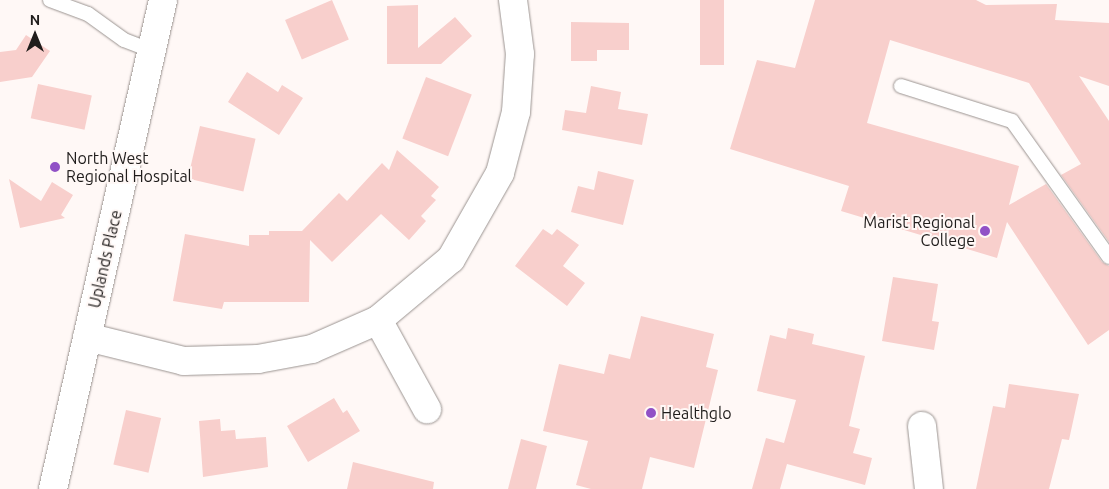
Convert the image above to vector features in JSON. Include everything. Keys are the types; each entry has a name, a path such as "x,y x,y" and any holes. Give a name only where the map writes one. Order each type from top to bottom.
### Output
{"street":[{"name":"Uplands Place","path":"53,489 163,0"},
{"path":"87,337 184,361 258,359 312,349 378,320 451,259 500,173 516,112 520,54 514,0"},
{"path":"378,320 426,409"},
{"path":"922,426 929,489"}],"lane":[{"path":"50,0 88,14 124,40 152,51"},
{"path":"900,86 1012,121 1109,257"}],"building":[{"path":"332,0 349,40 302,60 285,20"},
{"path":"700,0 724,0 724,65 700,65"},
{"path":"815,0 976,0 986,5 1057,4 1055,20 1109,23 1109,86 1079,76 1109,121 1109,242 1061,175 1081,164 1029,83 890,40 867,123 1019,166 1009,205 1046,184 1102,262 1109,266 1109,330 1088,345 1007,222 997,258 841,211 849,186 730,149 757,60 795,68"},
{"path":"418,5 418,48 455,17 472,36 441,64 387,64 387,6"},
{"path":"571,22 629,23 629,50 597,50 597,61 571,61"},
{"path":"26,35 50,51 32,77 0,82 0,52 16,50"},
{"path":"247,72 278,92 282,85 303,98 279,135 228,102"},
{"path":"426,77 472,95 448,156 402,139"},
{"path":"38,84 92,95 85,130 31,118"},
{"path":"591,86 621,92 618,109 648,114 642,145 562,130 565,110 586,113"},
{"path":"200,126 256,139 243,191 188,179"},
{"path":"397,150 439,187 431,196 436,200 421,216 426,221 409,240 381,214 332,262 310,240 309,302 224,302 222,309 173,301 185,234 249,246 249,235 269,235 269,231 302,231 339,193 347,201 382,163 389,170"},
{"path":"598,171 634,180 623,225 571,212 578,186 594,190"},
{"path":"9,179 41,201 52,182 73,195 61,215 65,218 20,228"},
{"path":"543,229 552,235 557,229 579,245 563,266 585,283 567,306 515,266"},
{"path":"893,277 938,284 932,321 939,322 934,350 882,341"},
{"name":"Healthglo","path":"641,316 714,334 706,367 718,370 694,468 650,457 642,489 591,489 576,485 588,441 543,431 559,364 604,374 609,354 630,359"},
{"path":"788,328 814,334 812,344 865,356 849,426 860,429 853,453 872,458 865,485 787,464 780,489 752,489 766,438 784,443 796,400 757,391 770,335 786,339"},
{"path":"1009,384 1079,394 1069,440 1062,439 1049,489 976,489 993,406 1005,408"},
{"path":"334,398 343,413 347,410 360,431 308,462 287,426"},
{"path":"126,410 161,418 148,473 113,465"},
{"path":"220,419 221,431 235,430 236,439 266,437 268,467 203,477 199,421"},
{"path":"521,439 547,446 536,489 508,489"},
{"path":"353,462 434,482 433,489 347,489"}],"place":[{"name":"North West Regional Hospital","path":"55,167"},
{"name":"Marist Regional College","path":"985,231"},
{"name":"Healthglo","path":"651,413"}]}
